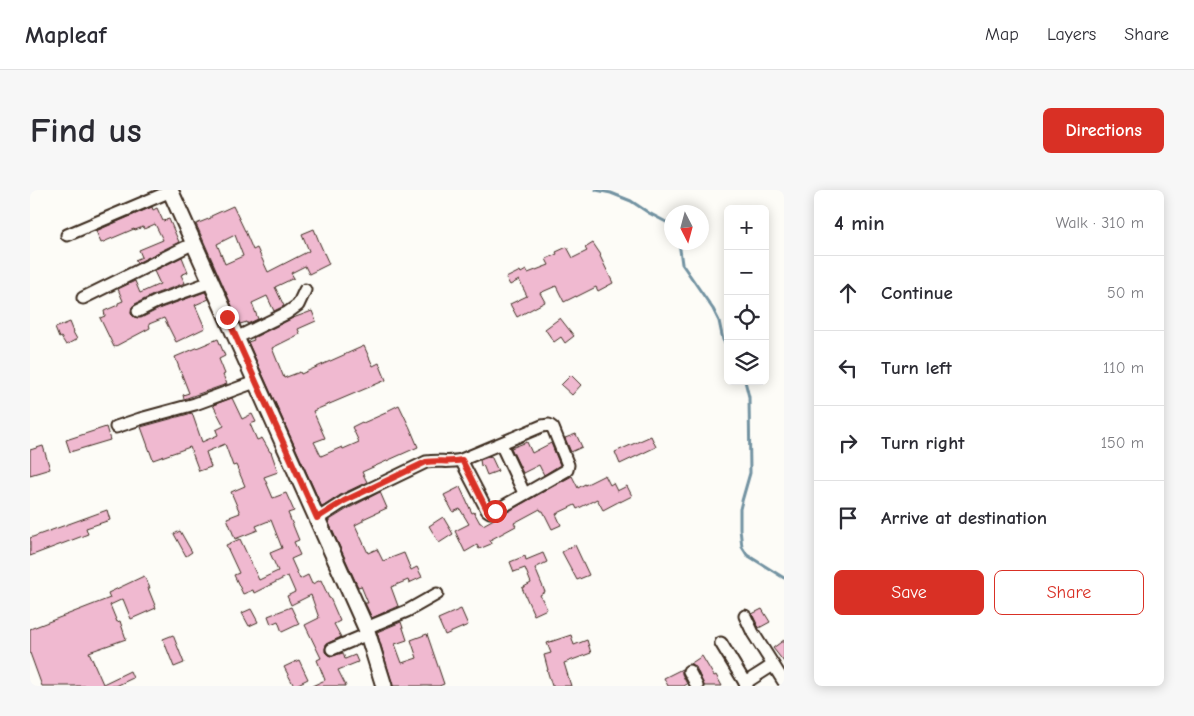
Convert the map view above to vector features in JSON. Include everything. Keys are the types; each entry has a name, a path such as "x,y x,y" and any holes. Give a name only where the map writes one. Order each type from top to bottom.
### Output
{"main road":[{"path":"171,191 367,631 384,686"}],"street":[{"path":"67,235 171,191"},
{"path":"83,298 194,244"},
{"path":"138,311 158,301 211,282"},
{"path":"236,338 287,313 298,305 305,290"},
{"path":"116,428 140,419 195,404 255,382"},
{"path":"317,518 344,501 426,462 462,460 542,426 549,425 553,428 568,468 495,511 490,512 487,510 462,460"},
{"path":"501,444 524,493"},
{"path":"332,649 438,594"},
{"path":"745,616 753,633 784,682"},
{"path":"721,643 746,684 773,665"},
{"path":"689,671 697,686"}],"building":[{"path":"233,206 253,250 257,248 268,272 309,251 302,234 314,229 329,264 309,274 305,266 291,273 294,278 275,287 284,306 274,311 267,296 252,303 258,319 247,324 247,322 240,324 196,224 211,218 211,216","holes":["235,235 243,256 225,264 217,244"]},
{"path":"152,207 153,210 157,208 163,221 169,219 179,242 137,263 135,260 142,257 139,250 163,240 155,224 144,229 143,227 134,229 101,243 96,231"},
{"path":"593,243 601,255 613,283 598,291 596,287 564,302 556,286 540,293 545,302 517,317 510,304 527,296 519,280 510,285 506,278 520,271 521,273 526,270 528,273 549,265 546,259 567,247 573,258 587,251 585,248"},
{"path":"182,257 188,272 181,275 185,283 135,304 132,307 131,314 134,317 141,318 161,308 205,292 209,299 195,305 205,328 176,342 164,318 149,324 150,328 114,347 100,318 105,316 104,311 123,301 118,289 135,281 140,293 160,284 154,271"},
{"path":"312,311 316,321 298,329 300,334 272,348 284,378 300,372 301,374 364,346 373,366 379,363 386,380 313,411 325,438 314,442 321,456 359,442 352,427 388,412 399,405 418,447 362,472 367,482 342,494 322,507 248,342 293,318"},
{"path":"560,318 574,336 565,343 561,337 554,342 545,329"},
{"path":"70,322 77,339 66,345 61,337 59,338 55,328"},
{"path":"218,339 225,356 219,359 227,384 184,399 183,395 189,393 175,357"},
{"path":"571,375 581,385 572,395 561,385"},
{"path":"232,398 242,419 252,414 256,422 250,424 257,440 262,438 271,452 278,472 264,477 273,498 286,493 294,511 288,513 299,540 294,542 300,555 291,559 300,579 308,575 312,584 321,580 340,621 334,624 341,637 326,644 325,652 332,656 343,653 345,659 355,655 358,662 338,670 346,686 312,686 325,680 317,660 321,658 305,625 319,618 311,595 291,605 287,596 295,592 288,576 254,593 253,590 243,594 234,575 239,573 226,545 240,539 259,580 278,571 270,553 282,548 271,520 256,526 258,530 235,539 227,518 240,513 231,492 245,486 236,465 233,466 225,444 206,452 211,467 199,471 190,447 153,460 141,427 192,413 202,442 218,435 216,430 224,426 213,405"},
{"path":"106,427 110,440 70,452 66,440"},
{"path":"576,434 582,447 571,452 565,438"},
{"path":"651,436 656,447 620,464 615,452"},
{"path":"527,442 532,453 551,443 560,465 544,475 539,465 523,473 511,448"},
{"path":"43,446 50,469 30,475 30,450"},
{"path":"491,456 498,471 487,475 483,465 481,466 480,460"},
{"path":"605,475 610,485 613,483 617,491 627,486 632,496 603,510 597,499 577,509 575,505 556,514 561,525 552,529 543,511 540,509 514,523 516,526 490,540 491,544 479,549 477,545 465,552 455,531 469,524 460,509 453,512 444,495 460,487 472,513 474,512 483,525 572,476 578,488"},
{"path":"380,492 387,508 363,519 363,521 355,525 368,553 377,549 383,561 404,553 411,570 417,567 422,577 409,583 408,580 391,587 398,606 372,618 365,603 368,603 361,586 358,587 328,521"},
{"path":"107,510 110,520 86,528 88,534 30,556 30,538"},
{"path":"443,517 453,534 439,543 429,526"},
{"path":"180,531 192,552 186,556 174,534"},
{"path":"575,545 589,575 577,580 562,552"},
{"path":"543,553 547,562 535,568 545,592 540,595 547,609 534,615 522,588 531,583 525,568 514,572 510,562 525,556 526,560"},
{"path":"144,576 156,608 131,619 123,599 110,605 117,622 120,621 126,639 89,652 103,684 130,671 133,678 116,686 42,686 30,653 30,629 110,598 108,593"},
{"path":"291,607 299,624 282,632 278,621 271,624 268,616"},
{"path":"251,609 258,622 249,626 242,613"},
{"path":"461,609 468,625 445,635 438,619"},
{"path":"762,609 770,622 759,628 752,614"},
{"path":"401,622 407,640 395,644 402,663 417,658 411,640 427,634 444,684 439,686 393,686 377,632"},
{"path":"173,635 184,663 174,667 163,639"},
{"path":"571,635 574,645 587,640 591,653 564,663 571,686 552,686 544,655 551,653 547,643"},
{"path":"784,640 784,662 773,648"},
{"path":"702,656 722,686 704,686 696,667 690,664"},
{"path":"299,660 308,679 294,686 284,667"},
{"path":"682,669 682,674 687,684 684,686 668,686 664,678"}],"waterway":[{"path":"596,190 611,193 631,201 664,221"},
{"path":"680,250 682,264 713,309 719,321 724,341"},
{"path":"746,385 749,397 750,473 740,509 742,547 747,555 784,578"}],"route":[{"path":"227,317 317,518 344,501 426,462 435,460 452,462 462,460 487,510 490,512 495,511"}]}
